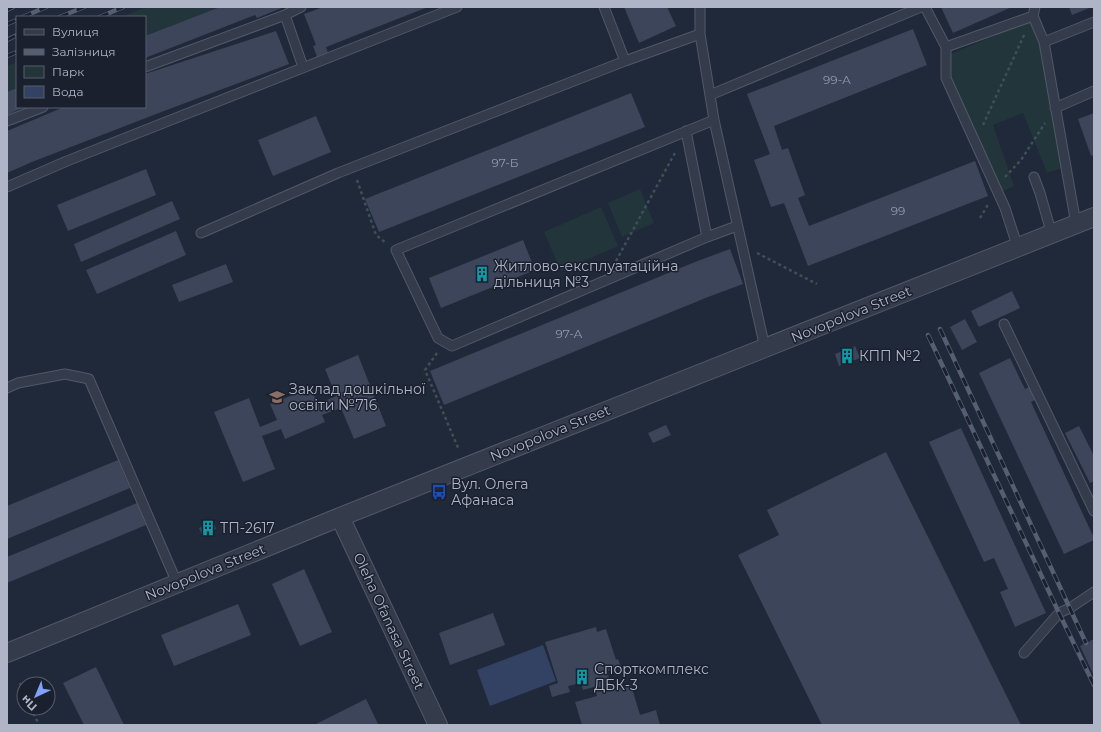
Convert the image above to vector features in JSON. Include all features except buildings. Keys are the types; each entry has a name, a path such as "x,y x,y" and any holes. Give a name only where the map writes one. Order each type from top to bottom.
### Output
{"street":[{"name":"Novopolova Street","path":"7,653 340,517 1094,217"},
{"name":"Oleha Ofanasa Street","path":"340,517 438,725"}],"lane":[{"path":"146,67 284,15 301,7"},
{"path":"7,187 67,160 457,7"},
{"path":"604,7 625,61"},
{"path":"700,7 700,34 714,120 765,348"},
{"path":"710,95 921,7"},
{"path":"924,7 946,47 946,78 1005,208 1018,248"},
{"path":"1035,7 1033,16 1044,42 1076,224"},
{"path":"284,15 303,67"},
{"path":"946,47 1033,16"},
{"path":"1044,42 1094,22"},
{"path":"201,232 338,173 625,61 700,34"},
{"path":"1055,108 1094,91"},
{"path":"7,121 40,108"},
{"path":"714,120 396,250 438,338 452,346 707,237 737,226"},
{"path":"686,132 707,237"},
{"path":"1034,178 1040,193 1052,235"},
{"path":"1004,324 1094,511"},
{"path":"7,388 18,383 65,374 90,379 177,583"},
{"path":"1024,653 1059,613 1070,608 1094,592"}],"path":[{"path":"979,151 981,127 1033,16"},
{"path":"980,218 1005,176 1021,160 1055,108"},
{"path":"605,280 686,132"},
{"path":"352,168 376,235 396,250"},
{"path":"741,245 817,284"},
{"path":"445,342 424,370 459,450"}],"green space":[{"path":"146,7 220,7 146,36 146,16 124,16"},
{"path":"1031,21 1040,42 1062,168 1047,173 1023,113 993,125 1014,186 1001,192 951,77 951,54"},
{"path":"16,62 16,88 7,92 7,66"},
{"path":"640,189 654,223 622,237 608,203"},
{"path":"601,207 618,246 561,271 544,232"}],"water":[{"path":"543,645 556,681 490,706 477,670"}],"railway":[{"path":"7,10 13,7"},
{"path":"25,16 46,7"},
{"path":"62,16 84,7"},
{"path":"102,16 123,7"},
{"path":"7,24 16,20"},
{"path":"7,40 16,36"},
{"path":"7,56 16,52"},
{"path":"940,329 1086,643"},
{"path":"928,335 1094,685"}],"place":[{"name":"Житлово-експлуатаційна дільниця №3","path":"482,274"},
{"name":"КПП №2","path":"847,356"},
{"name":"Заклад дошкільної освіти №716","path":"277,397"},
{"name":"Вул. Олега Афанаса","path":"439,492"},
{"name":"ТП-2617","path":"208,528"},
{"name":"Спорткомплекс ДБК-3","path":"582,677"}]}
